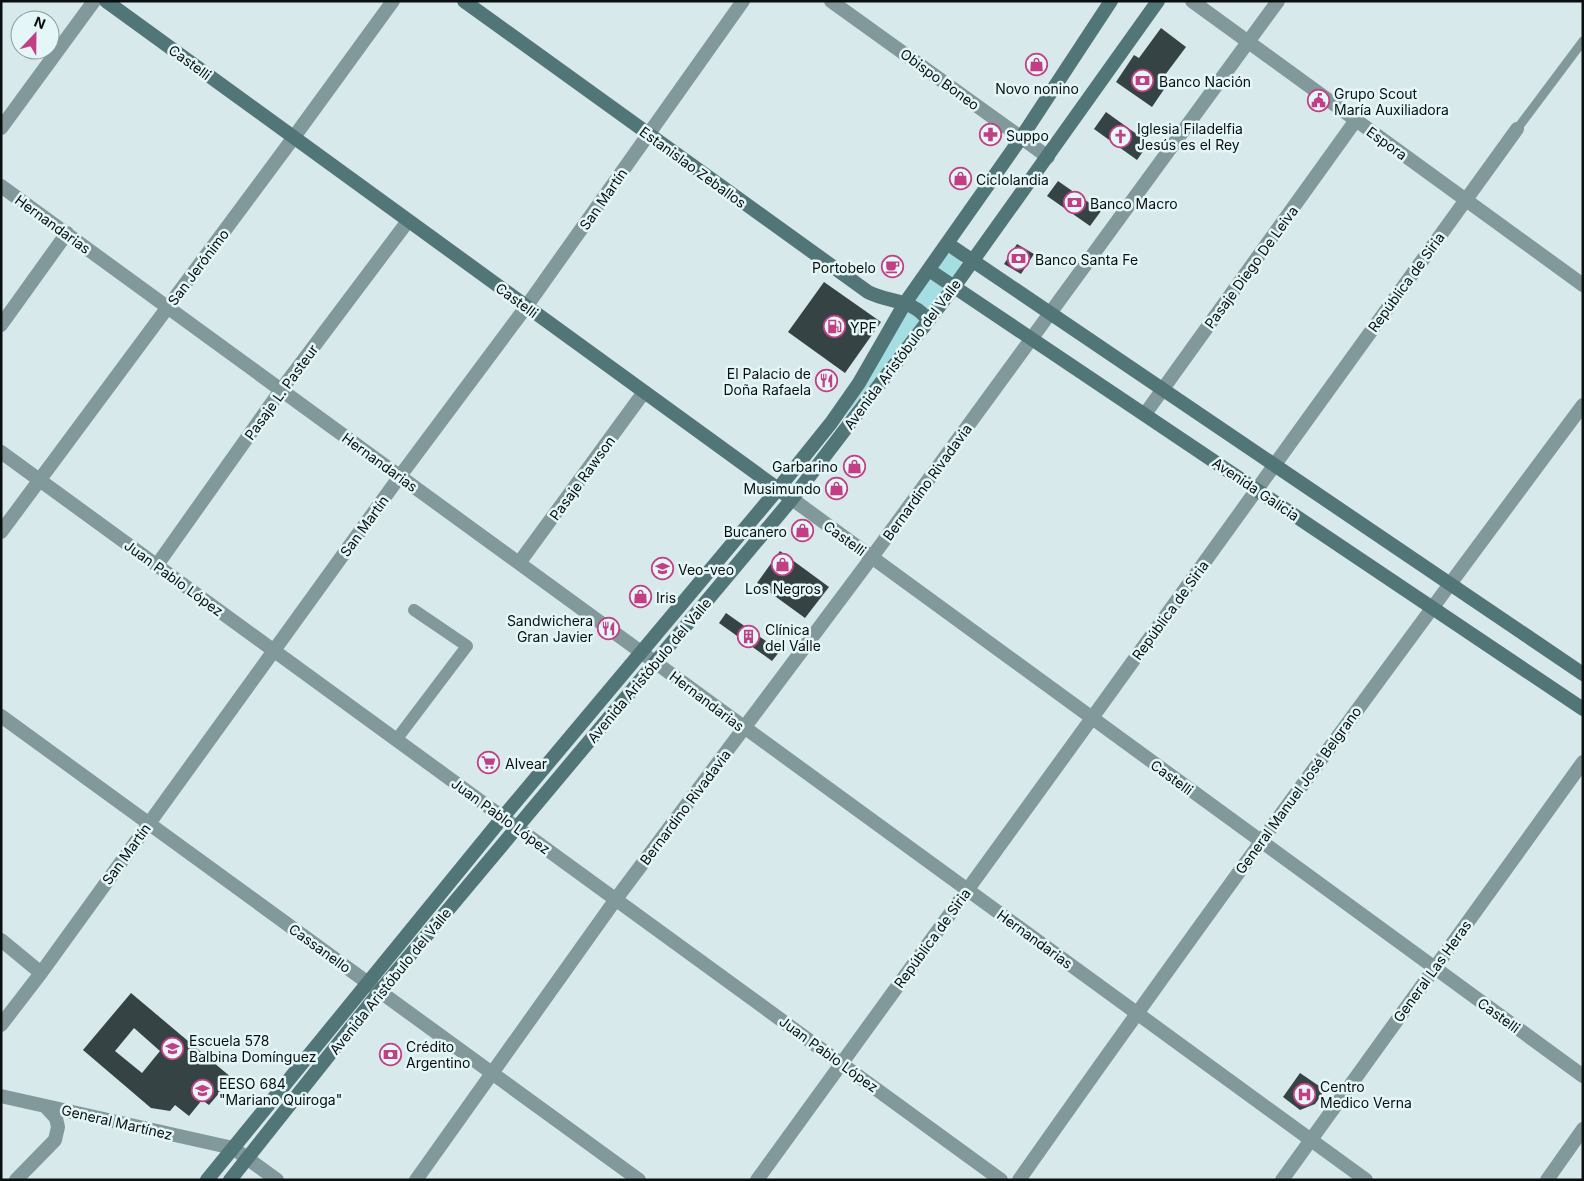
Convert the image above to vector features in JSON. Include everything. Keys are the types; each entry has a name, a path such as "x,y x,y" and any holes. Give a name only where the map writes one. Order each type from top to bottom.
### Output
{"main road":[{"name":"Castelli","path":"106,1 792,499"},
{"name":"Estanislao Zeballos","path":"464,1 868,292 918,309 928,320"},
{"name":"Avenida Aristóbulo del Valle","path":"207,1180 503,818 778,489 846,403 905,303 1021,138 1111,1"},
{"name":"Avenida Aristóbulo del Valle","path":"230,1180 380,991 792,499 954,287 1158,1"},
{"path":"948,244 1583,674"},
{"name":"Avenida Galicia","path":"929,270 1583,709"}],"street":[{"path":"1,128 94,1"},
{"name":"San Jerónimo","path":"1,532 393,1"},
{"name":"San Martín","path":"1,1025 41,973 400,476 526,307 743,1"},
{"name":"Obispo Boneo","path":"831,1 1048,156"},
{"name":"Espora","path":"1192,1 1250,41 1583,285"},
{"name":"Bernardino Rivadavia","path":"416,1180 616,899 872,557 1278,1"},
{"name":"Pasaje Diego De Leiva","path":"1145,414 1356,120"},
{"name":"República de Siria","path":"757,1180 1517,129"},
{"name":"Hernandarias","path":"1,186 1366,1180"},
{"name":"Pasaje L. Pasteur","path":"157,565 281,390 408,221"},
{"path":"1,324 66,233"},
{"name":"Pasaje Rawson","path":"519,563 644,392"},
{"name":"General Manuel José Belgrano","path":"1019,1180 1260,841 1583,405"},
{"name":"Juan Pablo López","path":"1,452 1001,1180"},
{"name":"Castelli","path":"792,499 1583,1076"},
{"path":"396,740 467,646 414,610"},
{"name":"Cassanello","path":"1,716 639,1180"},
{"name":"General Las Heras","path":"1282,1180 1583,762"},
{"path":"1,940 41,973"},
{"name":"General Martínez","path":"1,1096 233,1148"},
{"path":"16,1180 55,1140 58,1128 56,1118 45,1106"},
{"path":"1547,1180 1583,1129"},
{"path":"233,1148 277,1180"}],"lane":[{"name":"República de Siria","path":"1517,129 1583,41"}],"shaded area":[{"path":"948,254 957,257 962,264 953,278 938,269 941,260"},
{"path":"930,278 945,289 929,310 914,300"},
{"path":"905,313 912,313 919,322 845,417"}],"building":[{"path":"1161,28 1186,47 1165,75 1171,79 1152,107 1116,82 1134,55 1139,58"},
{"name":"Iglesia Filadelfia Jesús es el Rey","path":"1106,112 1149,143 1137,160 1094,129"},
{"name":"Banco Macro","path":"1058,181 1101,211 1090,226 1047,196"},
{"name":"Banco Santa Fe","path":"1017,244 1034,254 1021,274 1004,264"},
{"name":"YPF","path":"824,282 881,322 845,373 788,332"},
{"path":"780,551 829,587 805,618 757,583"},
{"name":"Clínica del Valle","path":"726,613 780,651 772,661 719,623"},
{"path":"131,993 232,1078 209,1105 202,1100 189,1116 175,1105 170,1111 151,1108 83,1050","holes":["134,1028 160,1051 142,1073 115,1051"]},
{"name":"Centro Medico Verna","path":"1300,1073 1325,1090 1315,1104 1300,1110 1283,1097"}],"place":[{"name":"Novo nonino","path":"1037,65"},
{"name":"Banco Nación","path":"1143,81"},
{"name":"Grupo Scout María Auxiliadora","path":"1318,101"},
{"name":"Suppo","path":"990,135"},
{"name":"Iglesia Filadelfia Jesús es el Rey","path":"1121,136"},
{"name":"Ciclolandia","path":"960,179"},
{"name":"Banco Macro","path":"1074,203"},
{"name":"Banco Santa Fe","path":"1019,259"},
{"name":"Portobelo","path":"892,267"},
{"name":"YPF","path":"834,327"},
{"name":"El Palacio de Doña Rafaela","path":"827,381"},
{"name":"Garbarino","path":"854,466"},
{"name":"Musimundo","path":"837,488"},
{"name":"Bucanero","path":"803,531"},
{"name":"Los Negros","path":"783,565"},
{"name":"Veo-veo","path":"662,569"},
{"name":"Iris","path":"640,597"},
{"name":"Sandwichera Gran Javier","path":"609,628"},
{"name":"Clínica del Valle","path":"749,637"},
{"name":"Alvear","path":"489,763"},
{"name":"Escuela 578 Balbina Domínguez","path":"173,1048"},
{"name":"Crédito Argentino","path":"390,1054"},
{"name":"EESO 684 \"Mariano Quiroga\"","path":"203,1091"},
{"name":"Centro Medico Verna","path":"1304,1094"}]}
